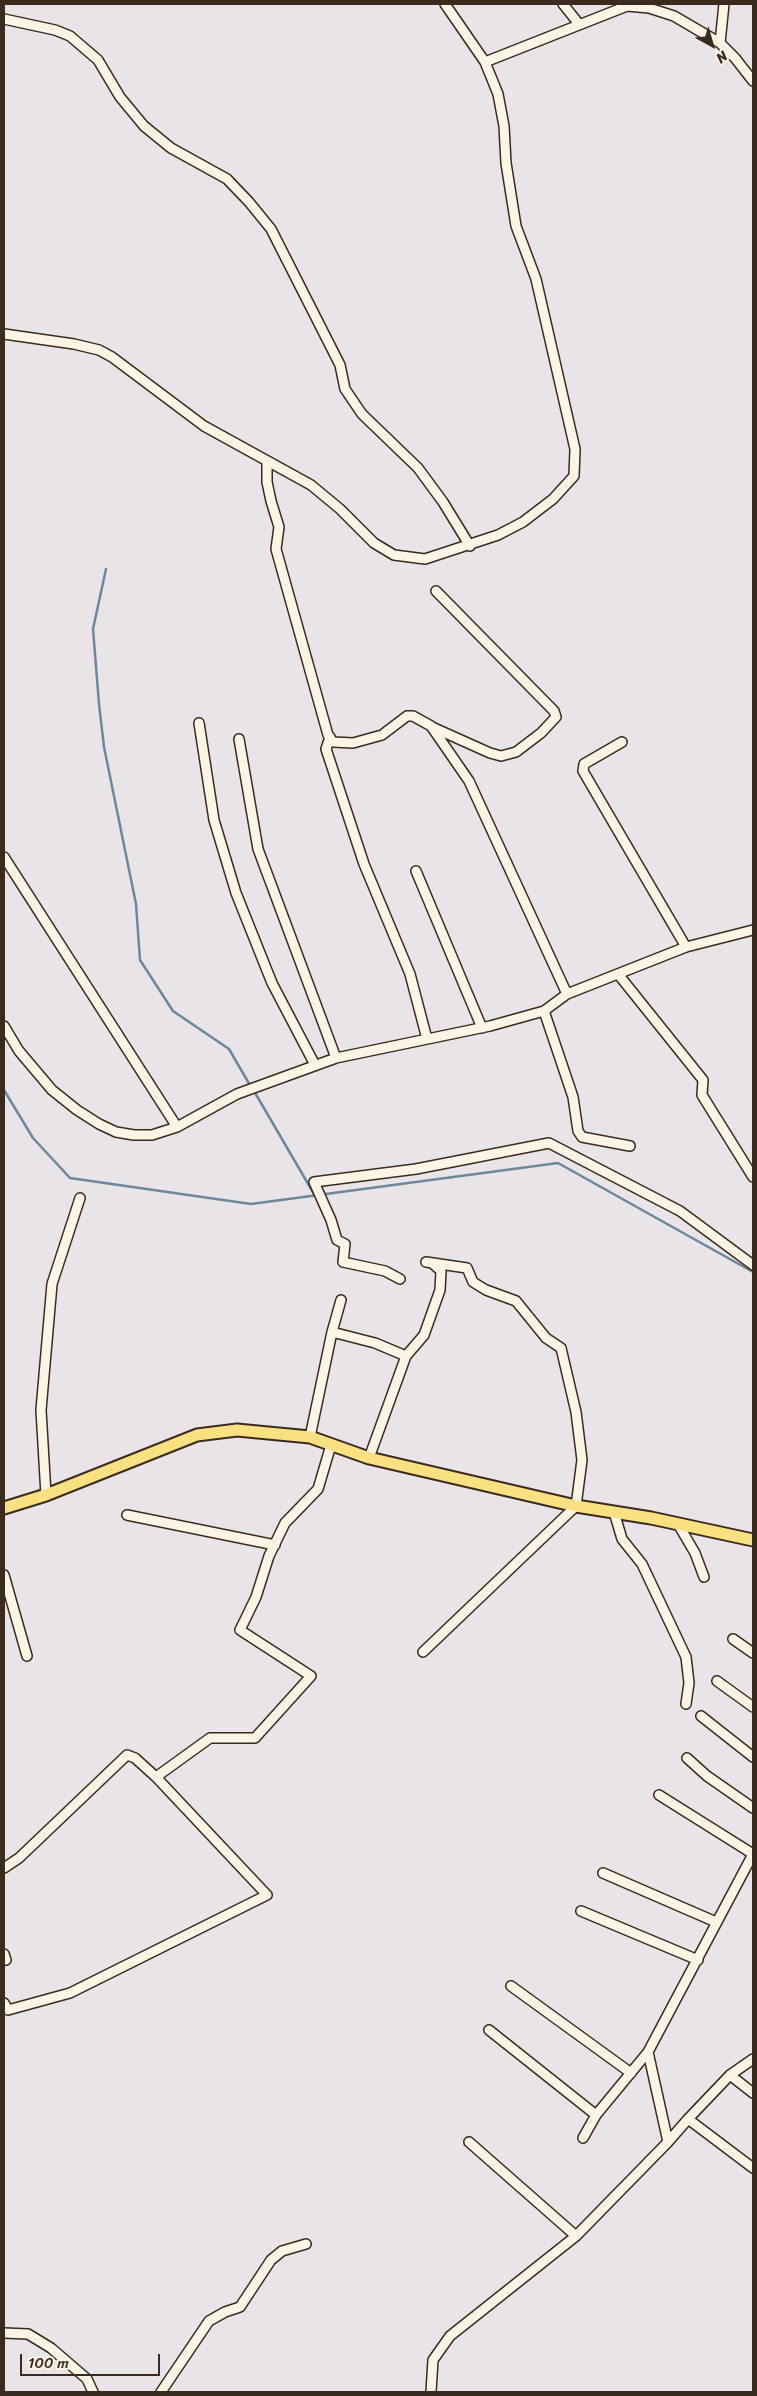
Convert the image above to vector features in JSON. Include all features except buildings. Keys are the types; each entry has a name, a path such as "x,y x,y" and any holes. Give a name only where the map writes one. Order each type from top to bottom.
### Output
{"main road":[{"path":"4,1508 46,1495 197,1435 237,1430 310,1437 369,1458 576,1506 678,1524 753,1540"}],"street":[{"path":"4,334 99,350 112,357 204,426 311,485 340,509 374,543 394,555 424,559 470,546 498,535 523,522 553,499 574,476 575,449 536,279 516,226 506,162 504,126 498,94 485,62 445,4"},
{"path":"563,4 579,24"},
{"path":"720,43 724,4"},
{"path":"485,62 627,6 649,8 674,16 720,43 735,58 753,82"},
{"path":"4,19 55,30 70,36 98,60 120,97 144,126 171,148 227,180 250,202 271,229 302,287 340,365 346,389 356,406 384,438 418,468 438,494 470,546"},
{"path":"267,462 267,482 270,501 278,527 276,549 321,716 333,742 353,743 382,735 407,716 413,716 490,754 501,756 516,752 546,729 556,717 554,710 436,591"},
{"path":"199,723 214,820 236,893 272,983 315,1065"},
{"path":"431,726 469,780 567,994"},
{"path":"330,738 326,749 364,864 410,974 427,1039"},
{"path":"239,739 258,849 336,1058"},
{"path":"622,742 584,764 583,772 686,947"},
{"path":"4,857 177,1127"},
{"path":"416,871 482,1028"},
{"path":"4,1026 19,1052 52,1090 99,1124 134,1135 152,1134 177,1127 237,1094 315,1065 336,1058 482,1028 544,1011 567,994 686,947 753,930"},
{"path":"618,974 703,1080 702,1096 740,1152 753,1177"},
{"path":"544,1011 573,1097 578,1131 582,1137 630,1146"},
{"path":"400,1279 375,1268 344,1262 345,1244 337,1240 332,1220 314,1182 416,1169 549,1143 680,1211 753,1265"},
{"path":"46,1495 41,1410 52,1284 80,1198"},
{"path":"369,1458 406,1356 424,1335 440,1290 441,1271 429,1263 467,1268 473,1282 486,1290 516,1301 546,1338 561,1348 576,1412 582,1460 576,1506 423,1652"},
{"path":"310,1437 332,1332 341,1300"},
{"path":"332,1332 374,1343 406,1356"},
{"path":"156,1777 210,1738 256,1738 311,1676 240,1630 256,1597 285,1523 318,1489 331,1445"},
{"path":"614,1512 622,1539 642,1564 686,1657 689,1674 686,1704"},
{"path":"127,1515 275,1545"},
{"path":"678,1524 695,1553 704,1577"},
{"path":"4,1576 27,1656"},
{"path":"733,1639 753,1653"},
{"path":"717,1681 752,1704"},
{"path":"701,1716 753,1758"},
{"path":"4,1868 19,1858 127,1755 135,1758 156,1777 267,1895 70,1993 8,2010 4,2003"},
{"path":"687,1758 706,1776 753,1808"},
{"path":"583,2138 596,2114 648,2052 753,1854 659,1795"},
{"path":"603,1874 716,1922"},
{"path":"581,1911 698,1960"},
{"path":"511,1986 631,2073"},
{"path":"489,2030 596,2114"},
{"path":"648,2052 668,2142"},
{"path":"430,2392 433,2360 450,2336 576,2236 668,2142 730,2075 753,2059"},
{"path":"730,2075 753,2094"},
{"path":"688,2119 753,2168"},
{"path":"470,2142 576,2236"},
{"path":"161,2392 209,2321 225,2312 240,2307 271,2260 282,2251 306,2244"},
{"path":"4,2333 28,2334 51,2348 87,2379 92,2392"}],"waterway":[{"path":"106,569 93,629 99,704 104,747 136,904 140,960 173,1011 229,1049 251,1087"},
{"path":"4,1090 33,1138 70,1178 251,1204 558,1163 753,1272"},
{"path":"254,1091 314,1194"}]}
